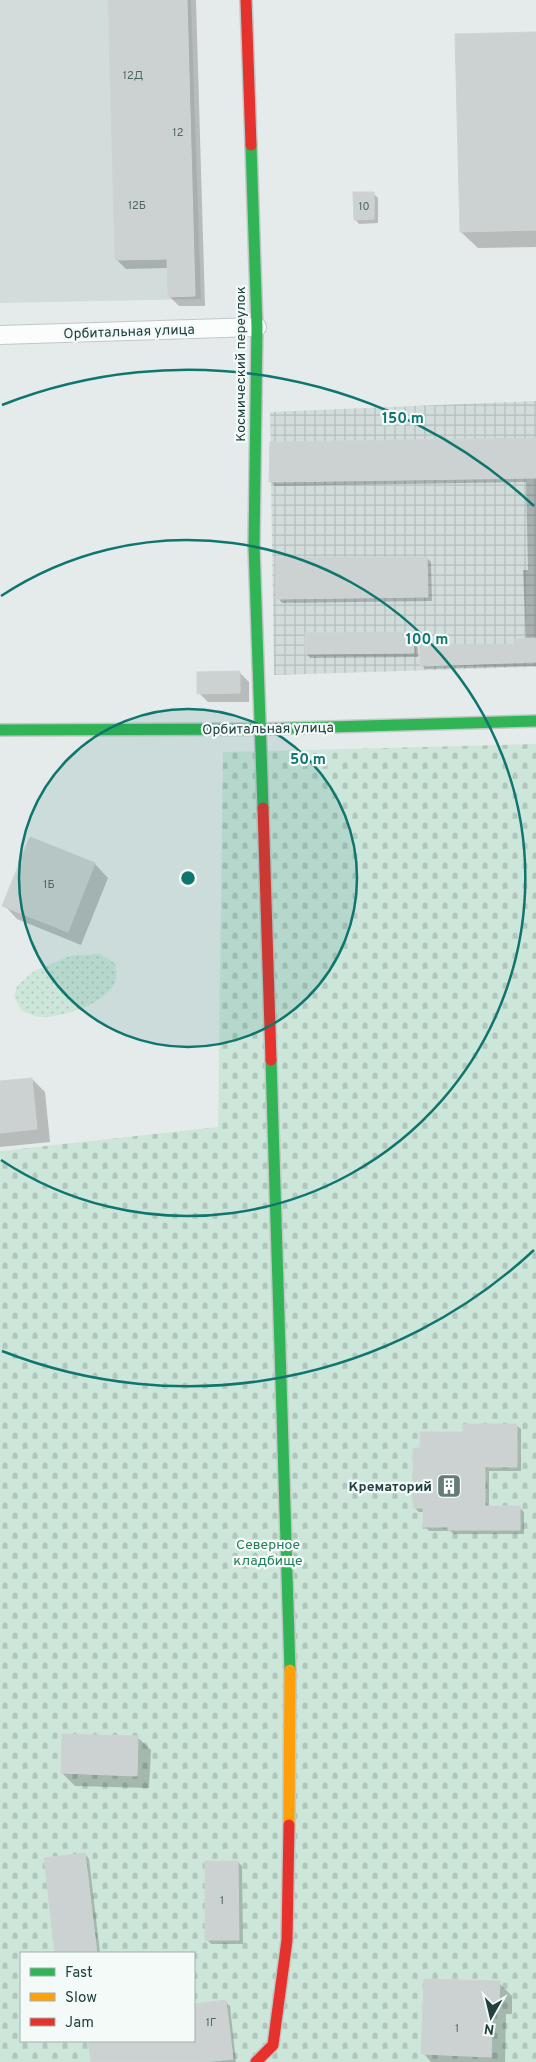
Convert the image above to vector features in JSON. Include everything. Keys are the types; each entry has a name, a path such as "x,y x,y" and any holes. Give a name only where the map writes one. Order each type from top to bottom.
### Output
{"street":[{"name":"Космический переулок","path":"246,0 257,327 254,546 291,1700 287,1940 273,2045 256,2062"},
{"name":"Орбитальная улица","path":"0,335 257,327"},
{"name":"Орбитальная улица","path":"0,730 261,729 536,721"}],"shaded area":[{"path":"0,0 191,0 201,299 0,303"},
{"path":"536,401 536,667 274,675 270,412"}],"green space":[{"name":"Северное кладбище","path":"536,744 536,2062 0,2062 0,1151 218,1127 223,752"},
{"path":"100,954 116,964 115,983 103,997 82,1008 50,1017 34,1016 22,1011 14,997 17,986 34,971 70,956"}],"building":[{"path":"108,0 187,0 195,296 168,297 167,259 115,260"},
{"path":"536,32 536,230 460,232 455,34"},
{"path":"353,192 374,192 374,219 354,220"},
{"path":"536,438 536,478 269,482 270,442"},
{"path":"427,557 428,597 276,599 276,558"},
{"path":"413,632 414,653 305,654 305,633"},
{"path":"536,638 536,662 420,666 420,645 515,644 515,639"},
{"path":"240,671 240,693 197,694 197,672"},
{"path":"30,837 95,863 68,932 2,906"},
{"path":"32,1078 37,1129 0,1133 0,1081"},
{"name":"Крематорий","path":"463,1424 517,1424 517,1467 485,1467 485,1506 520,1506 520,1530 448,1530 448,1527 423,1527 423,1508 413,1508 413,1448 420,1448 420,1432 463,1432"},
{"path":"62,1734 138,1736 137,1776 61,1773"},
{"path":"85,1853 97,1952 55,1952 44,1858"},
{"path":"205,1861 238,1861 239,1940 205,1940"},
{"path":"424,1979 500,1981 499,2001 493,2001 491,2057 421,2054"},
{"path":"226,2000 233,2059 204,2062 91,2062 88,2042 195,2042 195,2004"}],"traffic: fast":[{"path":"251,145 257,327 254,546 263,808"},
{"path":"0,730 261,729 536,721"},
{"path":"271,1060 290,1670"}],"traffic: slow":[{"path":"289,1825 290,1670"}],"traffic: jam":[{"path":"246,0 251,145"},
{"path":"263,808 271,1060"},
{"path":"256,2062 273,2045 287,1940 289,1825"}],"place":[{"name":"Крематорий","path":"449,1486"}]}
